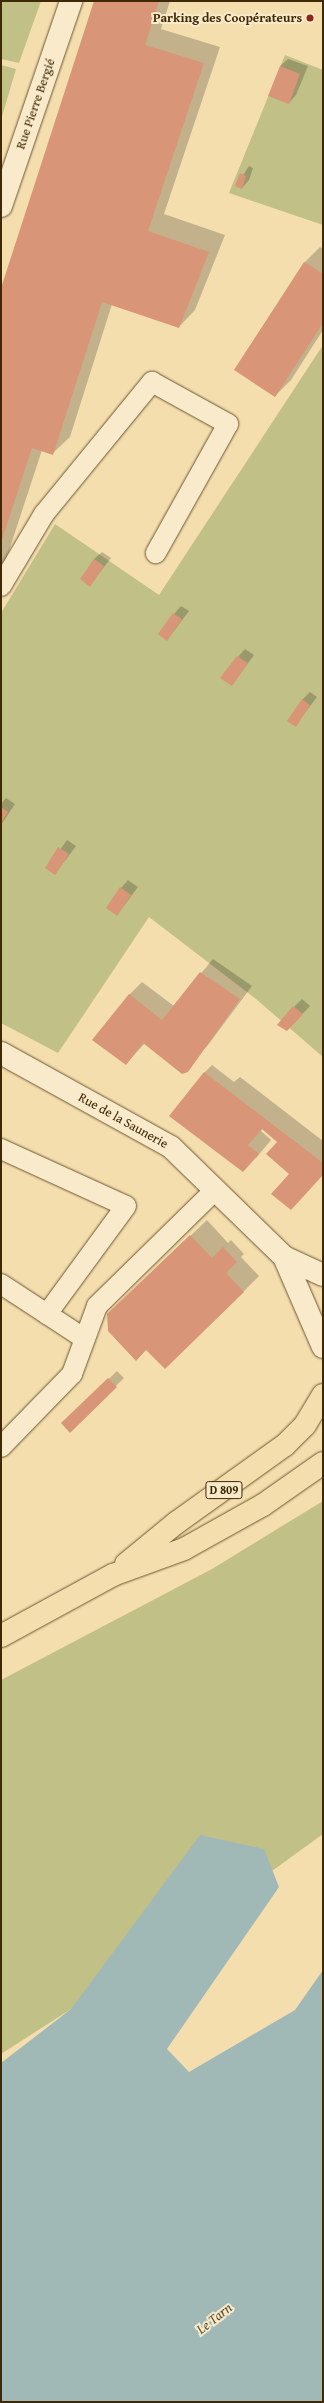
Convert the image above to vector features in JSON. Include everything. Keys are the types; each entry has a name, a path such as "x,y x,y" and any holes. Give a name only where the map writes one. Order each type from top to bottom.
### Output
{"main road":[{"name":"D 809","path":"113,1575 176,1523 285,1445 305,1425 323,1395"},
{"name":"D 809","path":"1,1636 113,1575 184,1549 263,1505 323,1463"}],"street":[{"name":"Rue Pierre Bergié","path":"1,206 71,1"},
{"name":"Rue de la Saunerie","path":"1,1053 171,1147 214,1191 284,1257 323,1275"},
{"name":"Rue de la Saunerie","path":"284,1257 323,1347"}],"lane":[{"path":"1,586 44,514 152,382 228,424 156,553"},
{"path":"1,1149 126,1206 47,1314"},
{"path":"1,1447 72,1374 97,1306 214,1191"},
{"path":"1,1284 85,1339"}],"shaded area":[{"path":"1,1 41,1 19,63 1,59"},
{"path":"285,55 323,70 323,225 229,193"},
{"path":"1,65 16,69 1,120"},
{"path":"323,345 323,1057 256,999 149,917 58,1053 1,1023 1,613 55,524 159,595"},
{"path":"323,1501 323,1834 166,1948 1,2054 1,1680 212,1569"}],"water":[{"name":"Le Tarn","path":"200,1835 264,1849 279,1887 167,2049 189,2072 295,2010 323,1970 323,2402 1,2402 1,2063 71,2009"}],"building":[{"path":"94,1 159,1 145,45 204,63 148,231 209,252 179,328 102,302 53,455 32,448 1,542 1,288"},
{"path":"280,66 300,74 289,104 268,96"},
{"path":"240,173 246,176 242,189 235,186"},
{"path":"304,262 323,274 323,323 275,397 234,370"},
{"path":"94,559 104,566 90,587 80,579"},
{"path":"173,613 182,619 167,641 158,634"},
{"path":"237,656 248,663 232,686 220,678"},
{"path":"302,699 310,705 296,727 287,721"},
{"path":"1,807 8,812 1,823"},
{"path":"58,847 69,854 55,875 45,868"},
{"path":"120,887 131,895 117,916 106,908"},
{"path":"200,972 240,999 188,1072 182,1074 143,1043 126,1065 92,1040 129,994 162,1020"},
{"path":"293,1006 303,1014 287,1031 277,1025"},
{"path":"204,1072 323,1163 323,1175 291,1210 271,1194 289,1174 266,1154 277,1142 262,1129 248,1145 259,1154 243,1172 169,1116"},
{"path":"190,1235 212,1258 223,1247 237,1262 226,1273 244,1292 165,1369 146,1350 136,1361 108,1331 107,1314"},
{"path":"108,1378 117,1387 70,1433 61,1423"}],"place":[{"name":"Parking des Coopérateurs","path":"310,18"}]}
